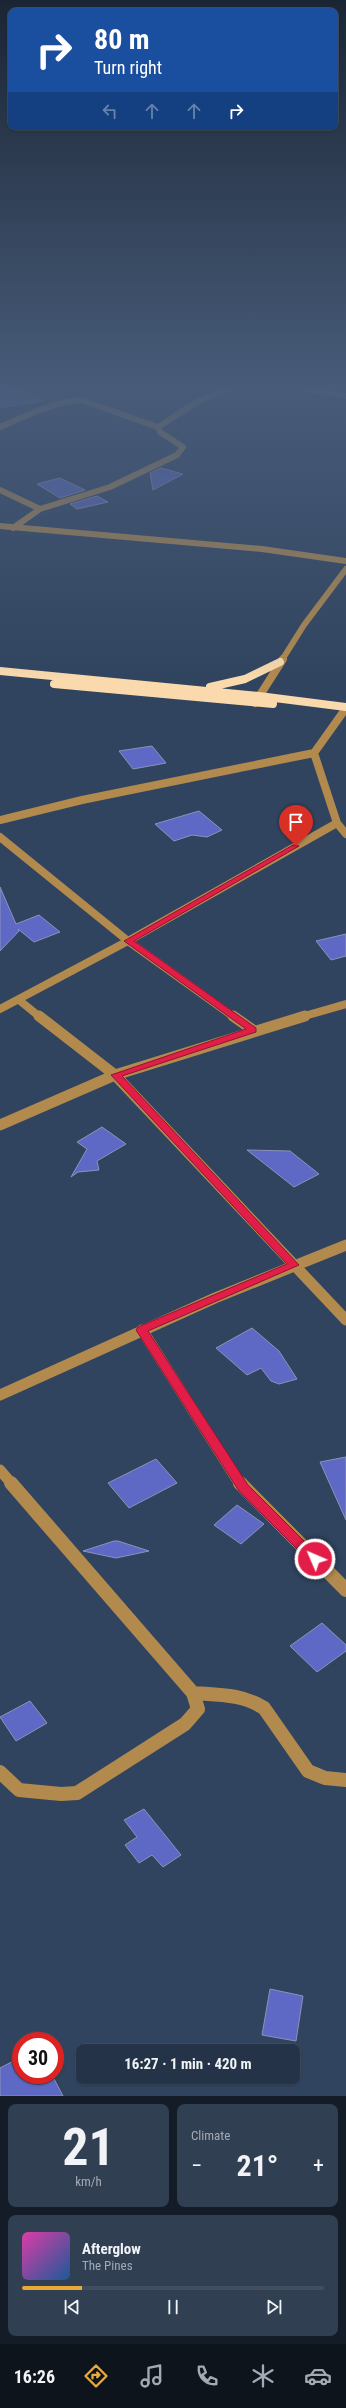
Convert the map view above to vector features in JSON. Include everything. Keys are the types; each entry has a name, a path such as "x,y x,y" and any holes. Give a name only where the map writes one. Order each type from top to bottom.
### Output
{"main road":[{"path":"190,689 224,685 245,679 280,662"},
{"path":"0,671 190,689 257,699"},
{"path":"0,677 346,708"}],"street":[{"path":"13,528 40,509 110,486"},
{"path":"0,490 40,509"},
{"path":"0,526 262,549 346,561"},
{"path":"257,699 304,625 346,570"},
{"path":"336,584 346,586"},
{"path":"0,820 82,800 314,753 346,708"},
{"path":"314,753 337,823 346,834"},
{"path":"0,1009 128,941 337,823"},
{"path":"0,837 128,941 253,1030"},
{"path":"19,1000 115,1075 346,1320"},
{"path":"0,1125 115,1075 253,1030 346,1004"},
{"path":"0,1395 142,1330 294,1265 346,1245"},
{"path":"142,1330 244,1488 346,1590"},
{"path":"0,1470 194,1693 198,1709 185,1724 77,1793 61,1794 19,1790 0,1772"},
{"path":"194,1693 235,1696 255,1701 264,1708 308,1771 325,1778 346,1780"}],"building":[{"path":"40,486 76,486 85,490 60,498"},
{"path":"152,486 161,486 153,490"},
{"path":"97,496 108,502 77,509 70,504"},
{"path":"152,746 166,763 133,769 119,751"},
{"path":"199,811 222,830 207,837 192,835 174,841 155,824"},
{"path":"0,887 16,924 39,915 60,932 34,942 18,929 19,931 0,951"},
{"path":"346,934 346,956 331,960 316,941"},
{"path":"102,1127 126,1144 97,1161 99,1170 78,1172 71,1177 87,1149 77,1142"},
{"path":"247,1150 290,1151 319,1174 294,1187"},
{"path":"252,1328 279,1351 297,1379 279,1384 271,1381 261,1368 247,1375 216,1348"},
{"path":"346,1457 346,1520 320,1462"},
{"path":"156,1459 177,1483 129,1508 108,1483"},
{"path":"237,1505 264,1524 241,1544 214,1525"},
{"path":"114,1541 149,1551 116,1558 83,1551"},
{"path":"322,1623 346,1645 346,1651 317,1672 290,1646"},
{"path":"30,1701 47,1723 16,1741 0,1717"},
{"path":"144,1809 181,1855 163,1867 152,1855 139,1863 125,1845 137,1837 124,1820"},
{"path":"270,1989 303,1996 296,2041 262,2035"},
{"path":"12,2062 12,2084 57,2084 63,2096 0,2096 0,2068"}],"route":[{"path":"296,846 128,941 253,1030 115,1075 294,1265 142,1330 244,1488 315,1559"}]}
